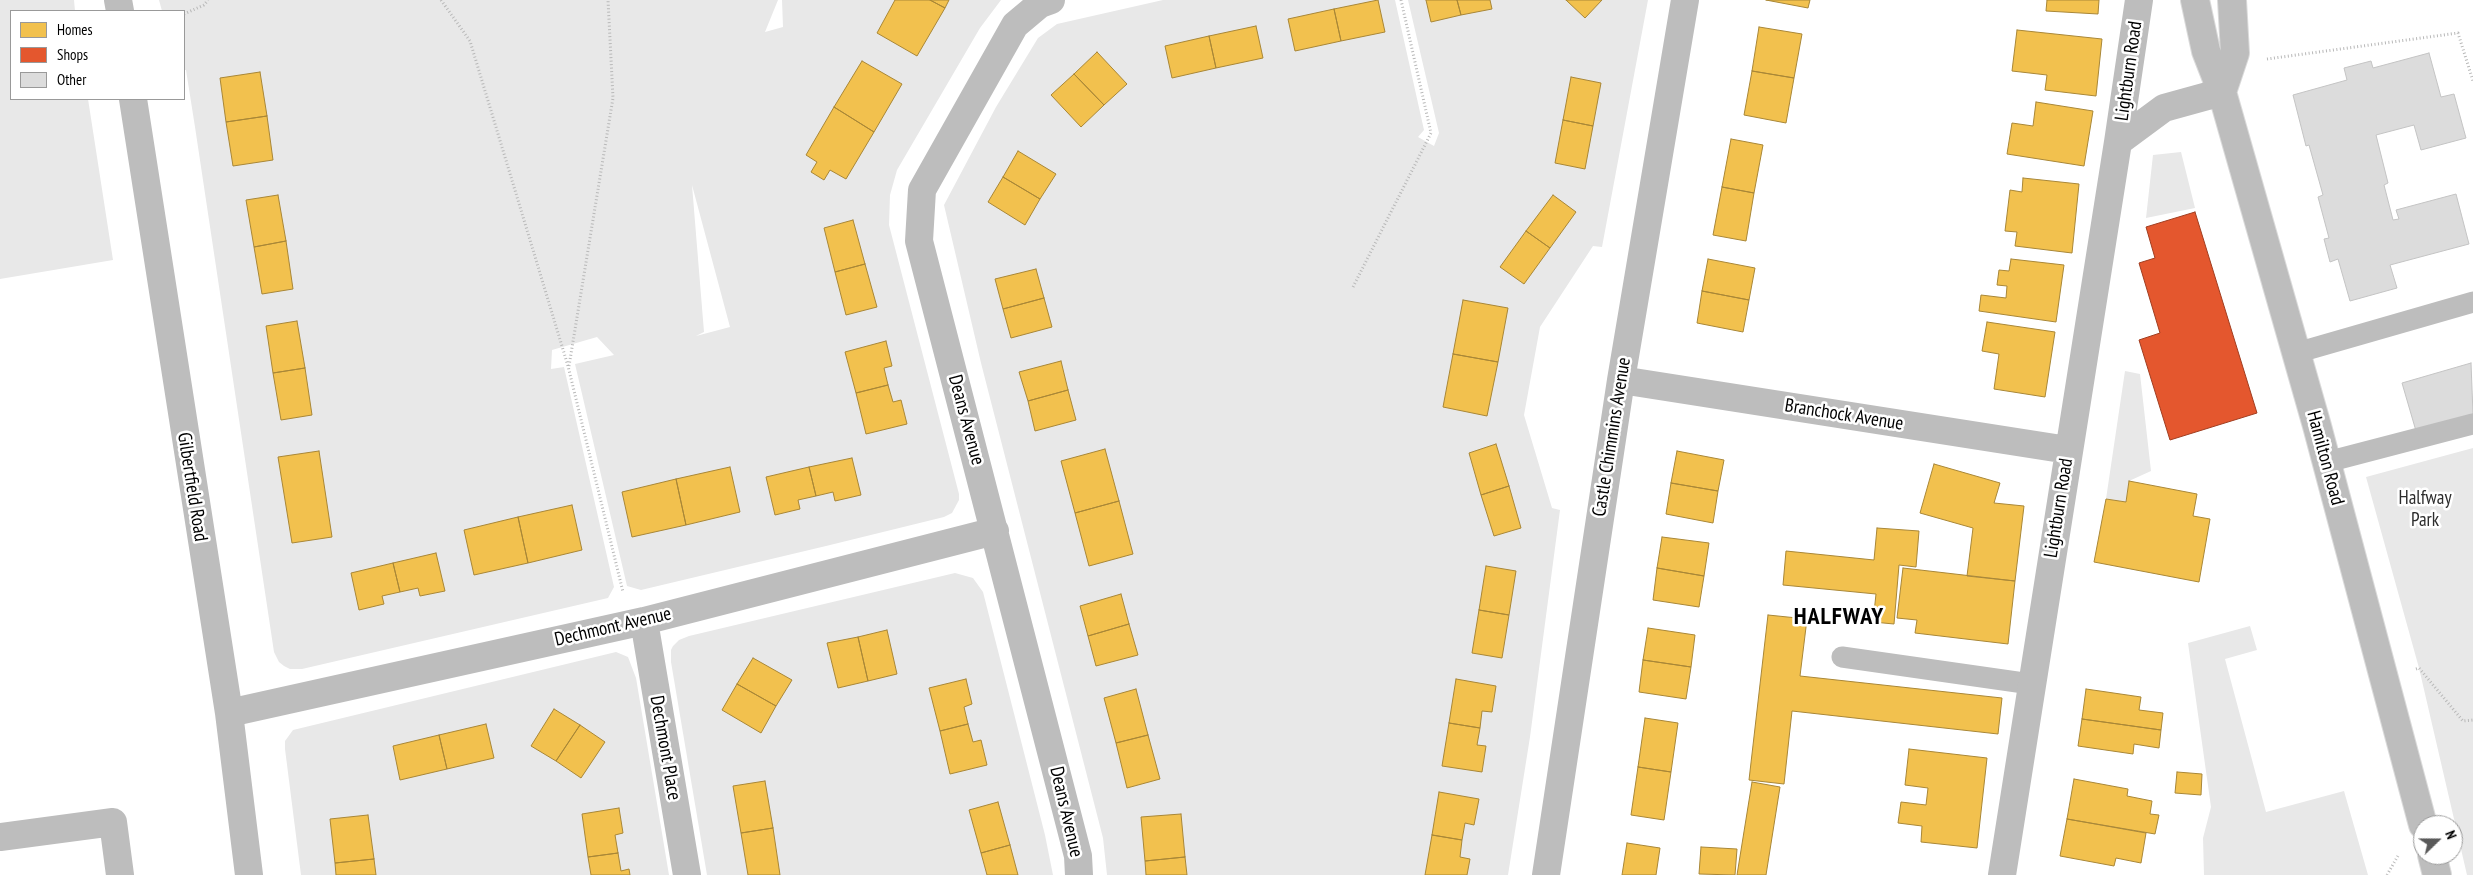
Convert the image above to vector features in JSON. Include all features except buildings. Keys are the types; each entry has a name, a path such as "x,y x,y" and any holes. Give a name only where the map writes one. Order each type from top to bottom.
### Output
{"street":[{"name":"Deans Avenue","path":"1051,0 1040,4 1014,25 922,190 920,241 1078,856 1079,875"},
{"name":"Castle Chimmins Avenue","path":"1546,875 1621,380 1685,0"},
{"name":"Lightburn Road","path":"2002,875 2139,0"},
{"name":"Hamilton Road","path":"2195,0 2206,51 2222,92 2296,353 2420,815"},
{"path":"2222,92 2235,53 2232,0"},
{"name":"Lightburn Road","path":"2118,142 2164,108 2222,92"},
{"name":"Gilbertfield Road","path":"133,100 229,713 249,875"},
{"name":"Branchock Avenue","path":"1621,380 2068,450"},
{"name":"Dechmont Avenue","path":"229,713 644,621 995,531"},
{"name":"Dechmont Place","path":"644,621 687,875"},
{"path":"0,837 113,822 120,875"}],"lane":[{"path":"2296,353 2473,302"},
{"path":"2326,462 2473,424"},
{"path":"1842,657 2031,684"}],"path":[{"path":"185,14 204,5 208,0"},
{"path":"442,0 470,41 568,366 621,589 644,621"},
{"path":"568,366 613,98 608,0"},
{"path":"1353,287 1431,133 1401,0"},
{"path":"2265,60 2458,34 2473,81"},
{"path":"2384,678 2419,668 2463,720 2473,720"}],"green space":[{"path":"0,0 74,0 75,10 10,10 10,100 88,100 113,260 0,279"},
{"path":"159,0 778,0 765,32 783,27 782,0 1001,0 980,28 897,170 890,195 889,225 959,494 959,500 952,513 944,517 641,590 627,586 575,364 614,355 597,337 552,350 551,369 564,367 614,587 608,598 302,669 290,669 284,666 279,662 274,652 186,70 185,10 162,10","holes":["692,185 730,327 696,336 704,332"]},
{"path":"1163,0 1395,0 1424,130 1418,137 1434,146 1439,133 1408,0 1648,0 1602,247 1593,246 1540,327 1524,415 1552,508 1560,510 1530,737 1508,875 1107,875 1103,838 981,363 944,205 996,107 1038,38 1057,24"},
{"path":"2181,152 2195,208 2146,218 2153,155"},
{"path":"2125,371 2140,374 2151,471 2129,481 2126,502 2106,499"},
{"name":"Halfway Park","path":"2473,448 2473,875 2467,875 2463,858 2463,815 2453,815 2419,668 2366,477"},
{"path":"955,573 973,578 983,592 1045,835 1053,875 707,875 671,662 673,646 679,640 689,636"},
{"path":"2250,626 2257,650 2225,659 2266,812 2344,791 2368,875 2204,875 2203,838 2211,807 2188,643"},
{"path":"616,652 628,657 636,678 669,875 301,875 285,749 285,741 293,730"}],"district":[{"name":"HALFWAY","path":"1839,617"}]}
